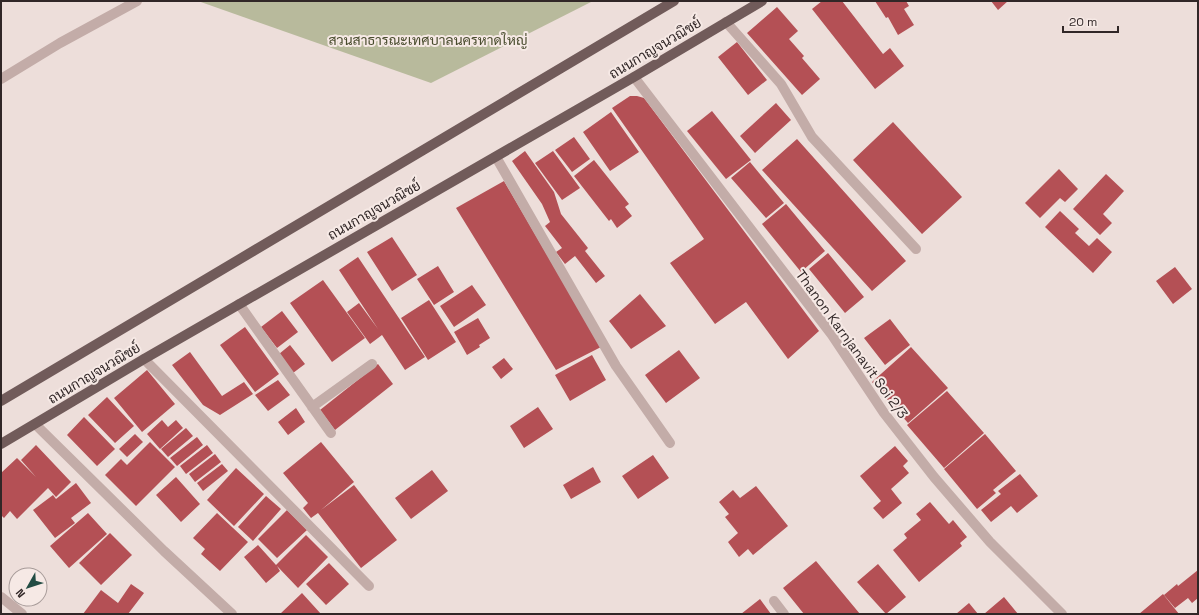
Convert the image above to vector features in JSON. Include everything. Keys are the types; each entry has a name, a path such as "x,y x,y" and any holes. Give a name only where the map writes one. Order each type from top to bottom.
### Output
{"main road":[{"name":"ถนนกาญจนวณิชย์","path":"1,401 674,1"},
{"name":"ถนนกาญจนวณิชย์","path":"1,444 144,359 496,157 762,1"}],"street":[{"path":"1,79 60,43 137,1"},
{"path":"726,22 781,84 812,137 916,249"},
{"name":"Thanon Karnjanavit Soi 2/3","path":"634,77 832,335 884,413 934,477 990,542 1062,614"},
{"path":"496,157 616,366 670,443"},
{"path":"239,304 331,433"},
{"path":"144,359 369,586"},
{"path":"312,407 372,364"},
{"path":"35,424 164,551 232,614"},
{"path":"1,597 22,614"},
{"path":"774,601 784,614"}],"green space":[{"name":"สวนสาธารณะเทศบาลนครหาดใหญ่","path":"198,1 593,1 431,83"}],"building":[{"path":"822,1 842,1 883,54 890,48 904,66 875,89 812,9"},
{"path":"875,1 906,1 909,6 904,9 914,25 898,35 888,17 886,18"},
{"path":"991,1 1008,1 998,10"},
{"path":"777,7 798,31 789,39 804,56 802,58 820,79 802,95 747,33"},
{"path":"737,42 767,80 748,95 718,57"},
{"path":"630,96 644,98 819,331 788,359 746,302 715,324 670,263 704,239 612,108"},
{"path":"776,103 791,120 755,153 740,136"},
{"path":"712,111 751,160 726,179 687,131"},
{"path":"611,112 639,152 610,171 583,132"},
{"path":"893,122 962,197 922,234 853,160"},
{"path":"574,137 590,159 572,172 555,150"},
{"path":"797,139 906,261 872,291 762,170"},
{"path":"525,151 554,192 561,214 588,248 585,251 605,276 596,283 575,256 565,264 556,252 562,248 545,226 550,222 542,204 512,161"},
{"path":"553,151 580,188 562,200 535,163"},
{"path":"594,160 629,204 625,207 632,216 617,228 611,219 609,221 574,176"},
{"path":"750,162 784,203 766,218 731,178"},
{"path":"1059,169 1078,189 1065,202 1060,198 1040,218 1025,203"},
{"path":"1106,174 1124,191 1103,214 1112,223 1100,235 1073,209"},
{"path":"504,181 601,347 556,370 456,208"},
{"path":"786,204 825,251 801,272 762,224"},
{"path":"1060,211 1079,229 1075,233 1089,246 1097,238 1112,252 1093,273 1045,227"},
{"path":"392,237 417,275 392,291 367,252"},
{"path":"828,253 864,297 845,313 809,269"},
{"path":"358,257 425,357 405,370 382,335 370,344 347,312 359,303 378,329 339,270"},
{"path":"438,266 454,292 434,305 417,279"},
{"path":"1175,267 1192,289 1173,304 1156,281"},
{"path":"323,280 365,338 332,362 290,303"},
{"path":"472,285 486,305 454,327 440,306"},
{"path":"640,294 666,326 631,349 609,321"},
{"path":"429,300 456,342 428,360 401,318"},
{"path":"282,311 298,332 277,348 261,327"},
{"path":"478,318 490,338 479,345 480,347 467,355 454,332"},
{"path":"890,319 910,345 885,365 864,338"},
{"path":"245,327 279,374 255,392 220,345"},
{"path":"290,345 305,364 293,373 279,354"},
{"path":"911,347 948,388 908,423 872,382"},
{"path":"679,350 700,378 666,403 645,375"},
{"path":"190,352 222,396 244,382 253,394 220,415 203,405 172,365"},
{"path":"592,355 606,380 570,401 555,375"},
{"path":"504,358 513,369 501,379 492,367"},
{"path":"378,364 393,384 335,430 320,410"},
{"path":"147,370 175,404 142,432 114,398"},
{"path":"278,380 290,395 268,411 255,395"},
{"path":"947,391 984,433 944,468 907,425"},
{"path":"107,397 134,426 115,443 88,415"},
{"path":"538,407 553,429 524,448 510,426"},
{"path":"296,408 305,422 288,435 278,422"},
{"path":"84,417 115,449 97,466 67,435"},
{"path":"162,420 168,427 176,420 183,428 160,449 147,434"},
{"path":"186,428 193,436 168,457 161,449"},
{"path":"135,434 143,442 127,457 119,449"},
{"path":"985,434 1016,471 993,490 996,493 977,509 944,469"},
{"path":"197,437 203,445 177,466 170,458"},
{"path":"150,442 175,467 136,506 105,475 121,459 127,465"},
{"path":"321,442 354,482 321,510 354,485 397,540 361,568 318,513 311,518 303,508 308,503 283,473"},
{"path":"36,445 71,482 56,497 48,488 17,519 10,511 4,518 1,515 1,473 17,458 36,477 21,460"},
{"path":"207,445 213,453 186,474 180,466"},
{"path":"895,446 908,461 903,466 909,473 891,489 902,503 883,519 873,508 881,501 860,476"},
{"path":"215,454 221,462 195,482 189,474"},
{"path":"653,455 669,478 638,499 622,476"},
{"path":"222,464 228,471 203,491 197,483"},
{"path":"593,467 601,482 571,499 563,485"},
{"path":"236,468 264,494 234,526 207,500"},
{"path":"432,470 448,491 411,519 395,498"},
{"path":"1020,474 1038,496 1017,513 1011,506 991,522 981,510 1001,494 998,491"},
{"path":"176,477 200,504 181,522 156,495"},
{"path":"76,483 91,503 71,518 75,523 55,538 33,510 53,495 56,499"},
{"path":"756,486 788,526 753,555 748,549 739,557 728,542 738,533 725,517 729,514 719,502 733,490 740,498"},
{"path":"266,496 281,509 253,541 238,527"},
{"path":"930,502 949,524 953,520 967,537 960,543 962,546 919,582 893,550 907,538 904,534 921,520 916,514"},
{"path":"287,510 307,530 277,558 258,539"},
{"path":"88,513 107,534 69,568 50,546"},
{"path":"217,513 248,542 220,571 201,554 205,549 193,538"},
{"path":"110,533 132,555 101,585 79,563"},
{"path":"306,535 328,557 298,588 277,566 280,571 266,583 244,557 258,545 276,565"},
{"path":"816,561 860,614 804,614 783,588"},
{"path":"329,563 349,584 326,605 306,584"},
{"path":"878,564 906,597 886,614 857,582"},
{"path":"1198,570 1198,598 1192,603 1188,598 1175,608 1164,595"},
{"path":"131,584 144,593 128,614 83,614 101,590 118,603"},
{"path":"302,593 321,614 280,614"},
{"path":"1163,594 1179,614 1139,614"},
{"path":"1004,597 1018,614 984,614"},
{"path":"760,599 771,614 741,614"},
{"path":"969,603 978,614 956,614"}]}
